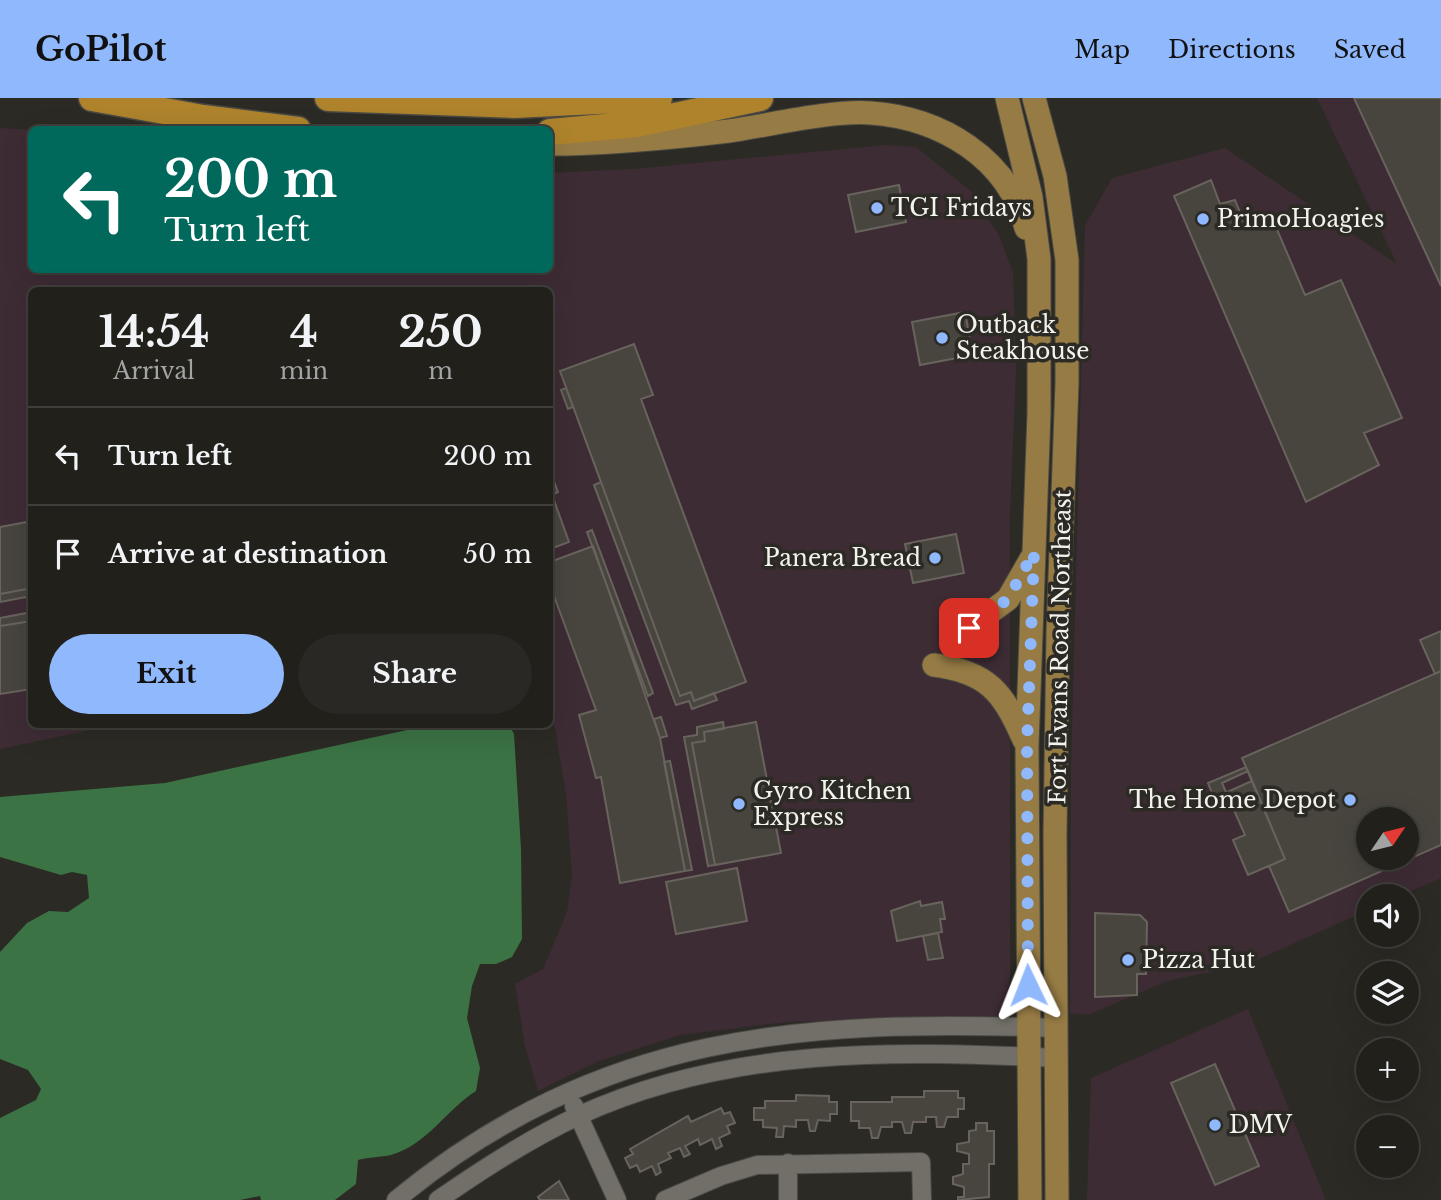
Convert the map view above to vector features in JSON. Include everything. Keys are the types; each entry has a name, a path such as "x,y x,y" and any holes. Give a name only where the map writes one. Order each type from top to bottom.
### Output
{"highway":[{"path":"92,98 267,126"},
{"path":"328,98 514,106 659,98"},
{"path":"553,132 637,124 760,98"}],"main road":[{"name":"Fort Evans Road Northeast","path":"1007,98 1035,220 1039,308 1027,746 1030,1200"},
{"name":"Fort Evans Road Northeast","path":"1034,98 1055,176 1067,260 1068,383 1055,805 1057,1200"},
{"path":"553,144 583,144 727,131 869,113 918,120 944,131 984,158 1012,193 1029,238 1039,308"},
{"path":"969,628 1008,599 1034,552"},
{"path":"934,665 957,667 989,682 1013,714 1027,746"}],"street":[{"path":"396,1200 436,1167 482,1137 568,1093 646,1062 763,1036 839,1028 1055,1028"},
{"path":"438,1200 496,1161 579,1116 677,1080 768,1062 866,1054 1056,1058"},
{"path":"568,1093 617,1200"},
{"path":"665,1200 744,1168 788,1163 921,1162 922,1200"},
{"path":"788,1163 788,1200"}],"shaded area":[{"path":"1317,98 1441,98 1441,878 1419,888 1419,884 1356,884 1356,915 1248,964 1167,981 1088,1015 1070,1013 1071,770 1085,226 1112,178 1225,148 1397,264"},
{"path":"0,128 28,130 28,273 553,273 553,173 634,169 886,145 916,147 972,192 999,236 1013,272 1016,371 1010,515 1010,988 1001,1016 786,1022 680,1035 599,1061 538,1091 525,1046 515,984 543,969 567,912 572,874 566,795 553,716 553,287 28,287 28,728 100,728 0,749"},
{"path":"1248,1009 1326,1200 1087,1200 1091,1078"}],"green space":[{"path":"416,728 511,728 514,734 521,849 522,939 512,957 496,964 480,964 472,986 467,1018 480,1068 476,1091 426,1135 404,1150 391,1155 358,1160 356,1184 335,1200 261,1200 260,1196 240,1200 0,1200 0,1118 36,1100 41,1089 28,1070 0,1059 0,952 27,923 49,911 68,912 89,898 87,875 72,872 61,875 0,857 0,797 165,783"}],"building":[{"path":"1354,98 1441,98 1441,286"},
{"path":"1211,180 1220,204 1235,200 1245,225 1270,213 1305,295 1341,280 1402,418 1364,433 1379,465 1306,502 1174,196"},
{"name":"TGI Fridays","path":"899,185 906,222 856,232 848,195"},
{"name":"Outback Steakhouse","path":"965,312 973,355 920,365 912,322"},
{"path":"634,344 653,395 641,399 746,682 694,701 691,692 680,696 560,371"},
{"path":"566,388 573,407 568,409 561,390"},
{"path":"553,479 558,492 553,494"},
{"path":"601,482 680,696 691,692 694,701 714,693 717,700 692,709 689,701 676,705 594,485"},
{"path":"553,497 569,542 553,548"},
{"path":"28,522 28,589 0,594 0,527"},
{"path":"592,530 653,693 648,696 587,532"},
{"name":"Panera Bread","path":"956,534 964,573 913,583 905,544"},
{"path":"593,546 660,738 685,871 620,883 601,777 596,778 579,715 596,710 553,593 553,561"},
{"path":"28,589 28,597 0,602 0,594"},
{"path":"28,613 28,622 0,626 0,618"},
{"path":"28,622 28,690 0,694 0,626"},
{"path":"1441,631 1441,671 1435,674 1420,640"},
{"name":"The Home Depot","path":"1441,671 1441,845 1419,855 1419,807 1356,807 1356,870 1384,870 1289,912 1269,866 1285,859 1242,758"},
{"path":"661,717 667,736 660,738 654,719"},
{"path":"723,722 724,729 704,732 705,741 692,743 715,865 708,866 684,737 697,735 697,727"},
{"path":"756,722 781,853 715,865 692,743 705,741 704,732"},
{"path":"670,761 692,870 685,871 664,762"},
{"path":"1246,767 1252,781 1214,798 1208,783"},
{"path":"1248,771 1285,859 1248,875 1233,840 1245,835 1222,783"},
{"path":"737,868 747,921 676,934 666,882"},
{"path":"920,901 921,906 942,902 945,919 940,919 942,932 897,941 891,911"},
{"path":"1095,913 1140,915 1147,922 1146,974 1137,974 1137,995 1095,997"},
{"path":"938,933 943,958 928,960 923,936"},
{"name":"DMV","path":"1215,1064 1259,1166 1215,1185 1171,1083"},
{"path":"924,1091 958,1091 958,1098 964,1098 964,1109 958,1109 958,1117 947,1117 944,1127 937,1127 936,1117 926,1117 926,1122 913,1122 911,1133 905,1133 902,1122 892,1122 892,1127 881,1127 878,1138 872,1138 870,1128 859,1128 859,1121 851,1121 851,1102 892,1102 892,1097 924,1097"},
{"path":"796,1095 829,1096 829,1102 837,1102 837,1114 830,1114 830,1121 818,1120 815,1131 810,1131 808,1120 796,1120 796,1127 784,1126 783,1137 776,1137 777,1128 763,1127 763,1120 754,1120 754,1108 765,1108 765,1101 796,1101"},
{"path":"721,1108 724,1114 730,1112 735,1123 727,1126 730,1133 719,1138 722,1146 716,1149 712,1139 700,1145 698,1139 685,1146 690,1154 684,1157 680,1148 668,1153 671,1158 658,1164 661,1172 656,1175 652,1166 640,1172 637,1165 630,1168 625,1158 633,1154 630,1149 688,1116 691,1122"},
{"path":"976,1123 987,1123 987,1131 994,1131 994,1164 989,1164 989,1197 958,1200 958,1197 964,1197 964,1187 953,1184 953,1177 963,1174 963,1164 969,1164 969,1154 957,1151 957,1144 969,1142 969,1131 976,1130"},
{"path":"559,1181 569,1200 540,1200 538,1197"}],"place":[{"name":"TGI Fridays","path":"877,208"},
{"name":"PrimoHoagies","path":"1203,219"},
{"name":"Outback Steakhouse","path":"942,338"},
{"name":"Panera Bread","path":"935,558"},
{"name":"The Home Depot","path":"1350,800"},
{"name":"Gyro Kitchen Express","path":"739,804"},
{"name":"Pizza Hut","path":"1128,960"},
{"name":"DMV","path":"1215,1125"}],"route":[{"path":"969,628 1008,599 1034,552 1027,746 1028,985"}]}
